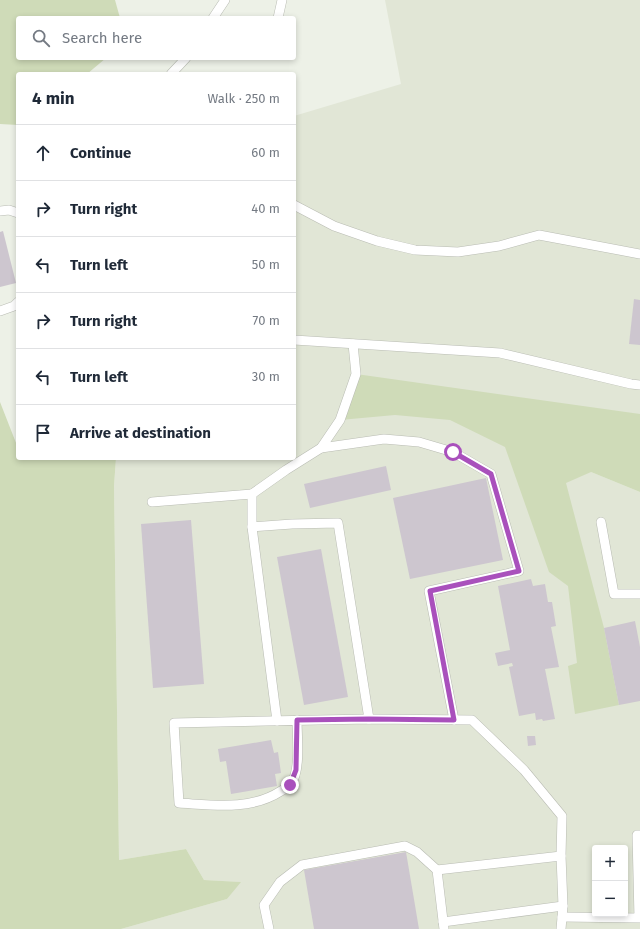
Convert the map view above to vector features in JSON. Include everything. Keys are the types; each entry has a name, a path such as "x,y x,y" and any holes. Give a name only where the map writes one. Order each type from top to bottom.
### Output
{"lane":[{"path":"214,16 225,0"},
{"path":"278,16 282,0"},
{"path":"173,72 184,60"},
{"path":"296,206 334,226 377,241 415,250 458,252 499,246 538,235 640,254"},
{"path":"0,211 9,210 16,212"},
{"path":"0,311 16,304"},
{"path":"296,340 500,354 640,385"},
{"path":"152,502 252,494 321,448 340,420 356,374 353,344"},
{"path":"321,448 384,439 420,442 453,452 491,474 519,571 430,591 454,720"},
{"path":"252,494 252,527 277,721"},
{"path":"601,522 614,594 640,594"},
{"path":"252,527 338,523 369,719"},
{"path":"297,720 296,770 290,785 274,795 252,803 230,806 178,803 174,723 297,720 369,719 472,720 524,770 562,816 561,856 563,906 561,929"},
{"path":"562,917 639,918 637,835 640,835"},
{"path":"268,929 264,905 280,882 302,865 405,846 417,852 437,870 444,926 563,906"},
{"path":"437,870 561,856"}],"shaded area":[{"path":"385,0 640,0 640,418 591,472 640,492 640,929 121,929 227,899 240,882 204,880 186,849 119,860 114,486 116,460 296,460 296,115 401,84"}],"green space":[{"path":"0,0 115,0 119,16 16,16 16,60 104,60 89,72 16,72 16,125 0,124"},
{"path":"356,374 640,414 640,492 591,472 566,483 604,628 619,705 575,714 568,666 577,663 568,586 549,572 505,447 450,420 395,415 340,420"},
{"path":"0,402 16,443 16,460 116,460 114,486 119,860 186,849 204,880 241,882 227,899 121,929 0,929"}],"building":[{"path":"3,231 16,283 0,287 0,232"},
{"path":"634,299 640,300 640,345 629,344"},
{"path":"386,466 391,490 310,508 304,484"},
{"path":"486,478 503,560 410,579 393,498"},
{"path":"191,520 204,684 153,688 141,524"},
{"path":"321,549 348,697 304,705 277,557"},
{"path":"531,579 533,586 545,584 548,602 552,602 556,626 551,627 559,667 545,669 555,719 543,721 542,719 536,720 535,713 519,716 509,667 513,666 512,663 498,666 495,653 510,650 498,586"},
{"path":"635,621 640,647 640,701 619,705 604,628"},
{"path":"527,736 535,736 536,745 528,746"},
{"path":"271,740 274,753 278,752 281,773 275,774 277,786 231,794 226,761 220,762 218,749"},
{"path":"406,852 419,929 314,929 304,870"}],"route":[{"path":"290,785 296,770 297,720 454,720 430,591 519,571 491,474 453,452"}]}
